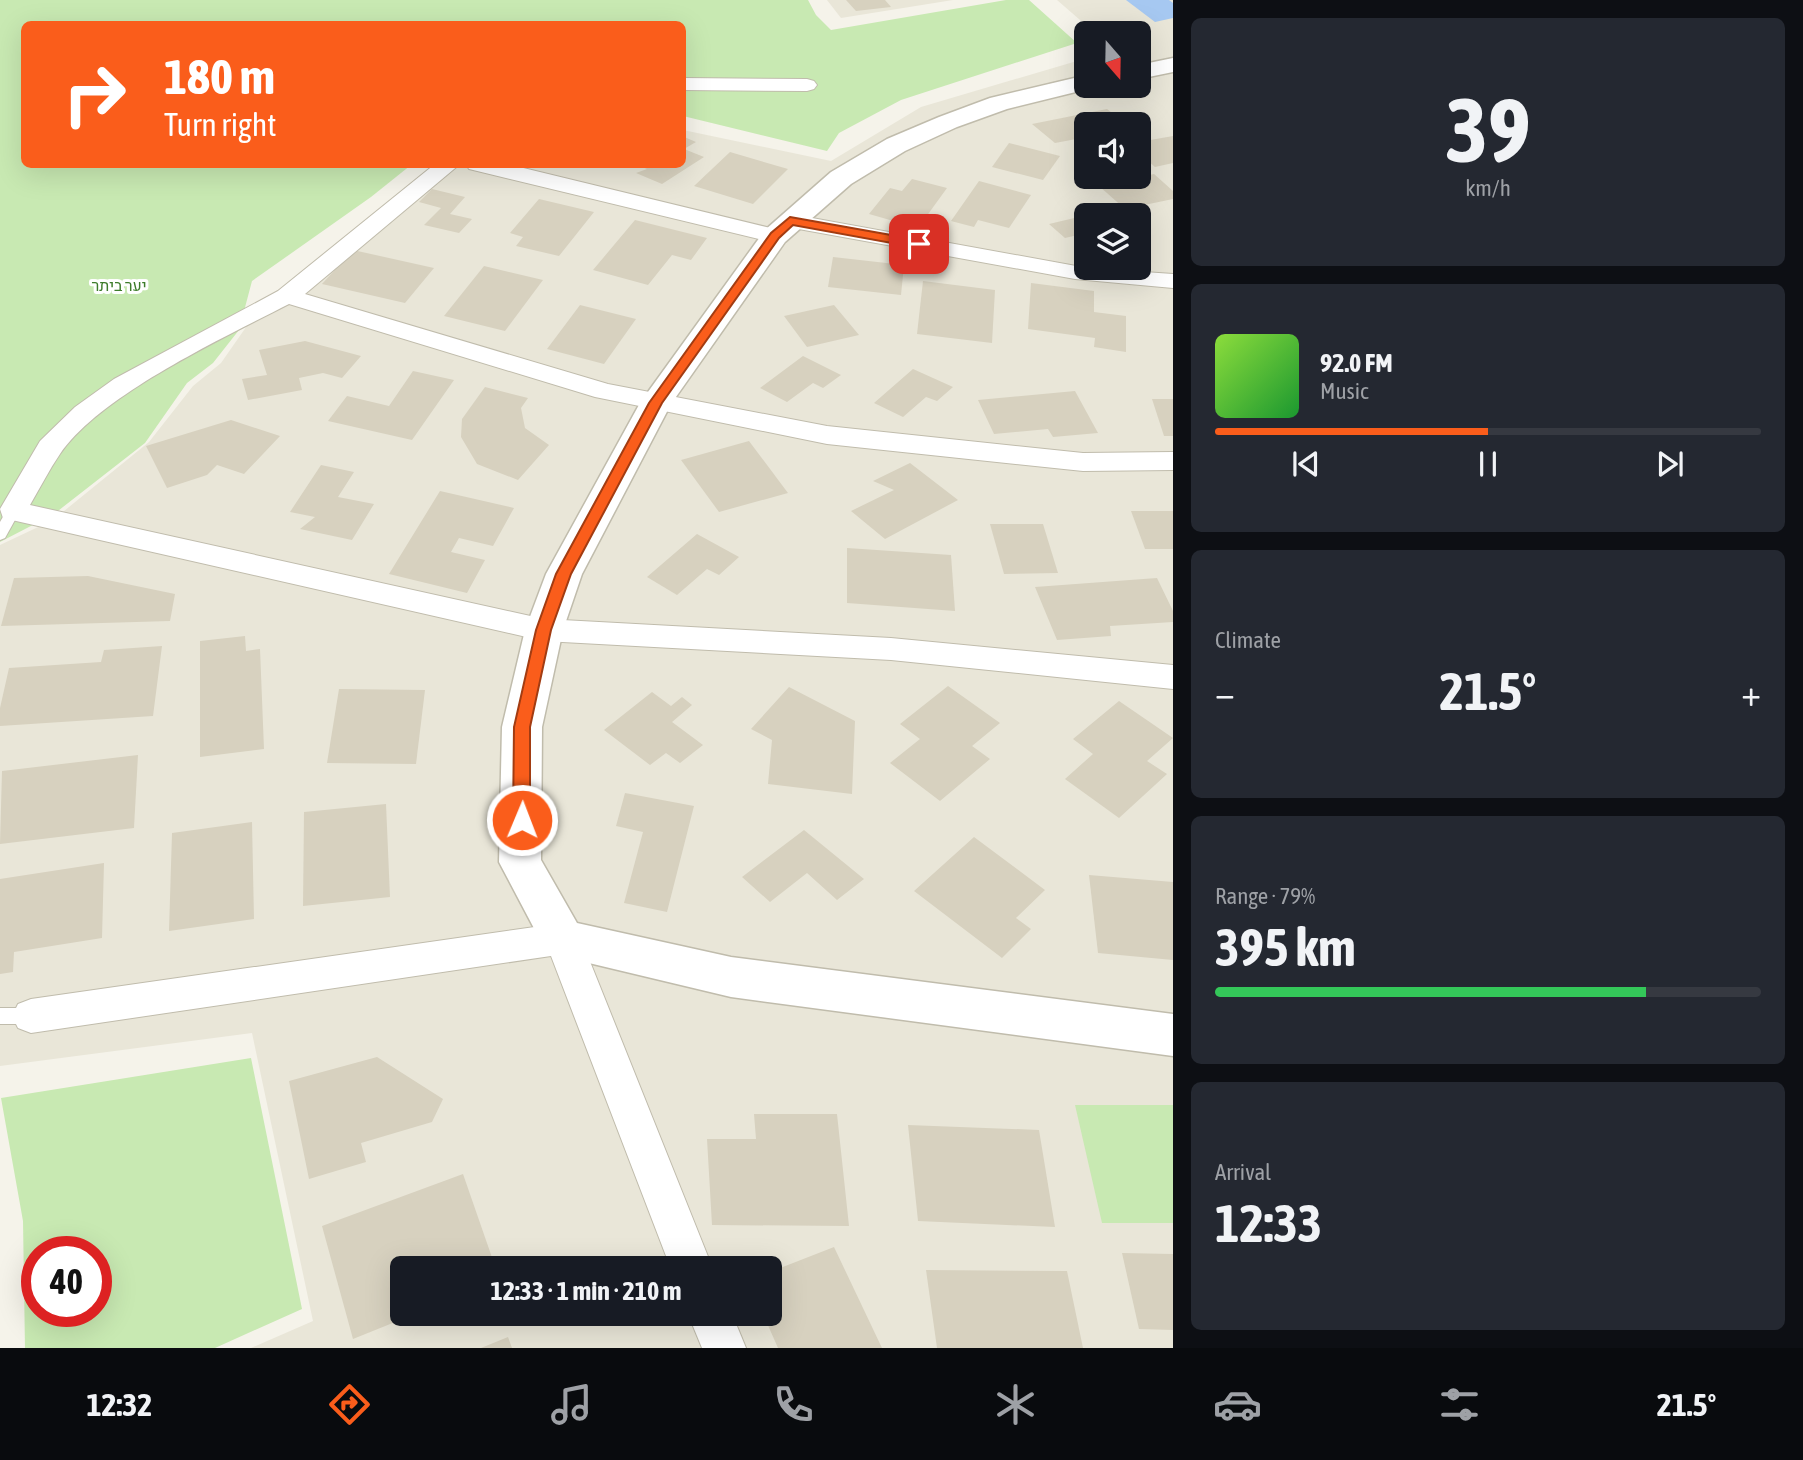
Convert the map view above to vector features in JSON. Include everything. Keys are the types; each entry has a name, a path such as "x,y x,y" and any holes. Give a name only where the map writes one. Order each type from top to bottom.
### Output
{"street":[{"path":"1152,69 1173,65"},
{"path":"686,84 807,86"},
{"path":"687,1256 563,939 520,862 522,727 544,630 564,574 656,403 783,228 841,178 896,145 999,103 1074,85"},
{"path":"444,168 287,296 123,385 84,413 50,447 6,523 544,630 891,649 1173,677"},
{"path":"496,168 783,228 1075,272 1173,281"},
{"path":"287,296 604,391 827,435 1083,462 1173,461"},
{"path":"16,1016 563,939 731,977 1173,1035"},
{"path":"715,1326 724,1348"}],"shaded area":[{"path":"827,0 953,0 841,18"},
{"path":"1057,0 1173,0 1173,1348 251,1348 313,1321 252,1033 0,1066 0,545 53,520 149,442 193,386 221,363 251,320 440,168 686,168 686,131 831,161 921,107 1074,62 1074,98 1152,98 1152,21 1081,21"}],"green space":[{"name":"יער ביתר","path":"0,0 808,0 816,15 831,30 1006,0 1029,0 1074,40 1074,44 901,100 839,133 827,151 686,117 686,21 21,21 21,168 407,168 371,197 252,281 239,330 213,363 187,383 145,443 54,514 0,542"},
{"path":"251,1058 302,1309 215,1348 25,1348 25,1327 112,1327 112,1236 23,1236 23,1221 1,1098"},
{"path":"1075,1105 1173,1105 1173,1223 1102,1223"}],"water":[{"path":"1126,0 1169,0 1173,3 1173,18 1155,22"}],"building":[{"path":"846,0 885,0 891,7 856,11"},
{"path":"1074,116 1074,139 1055,143 1032,124"},
{"path":"1173,136 1173,163 1155,167 1151,164 1151,140"},
{"path":"686,138 696,142 686,148"},
{"path":"1009,143 1060,156 1043,180 992,167"},
{"path":"686,150 704,157 662,184 636,173 647,169 645,168 686,168"},
{"path":"730,152 788,169 753,204 694,186"},
{"path":"1154,174 1173,191 1173,199 1151,204 1118,203 1102,189 1151,189 1151,175"},
{"path":"912,179 947,188 918,228 869,214 890,188 902,191"},
{"path":"979,181 1031,195 1009,228 978,220 974,227 951,221"},
{"path":"432,189 465,197 450,214 472,219 459,233 424,225 441,208 419,202"},
{"path":"539,199 594,212 559,256 516,246 523,237 510,233"},
{"path":"1074,218 1074,236 1065,238 1049,224"},
{"path":"635,220 707,238 691,260 672,255 648,285 593,270"},
{"path":"353,250 434,268 405,303 322,284"},
{"path":"833,257 904,265 901,295 828,287"},
{"path":"484,266 543,280 505,331 444,316"},
{"path":"923,281 995,290 992,343 917,334"},
{"path":"1031,283 1094,291 1094,312 1126,316 1126,352 1094,347 1095,338 1028,329"},
{"path":"580,305 636,319 604,364 547,349"},
{"path":"834,305 859,335 807,347 784,316"},
{"path":"305,341 361,356 342,378 323,373 299,378 302,390 248,400 242,379 267,375 259,350"},
{"path":"803,356 841,375 823,388 813,383 787,402 760,388"},
{"path":"913,369 953,387 937,401 926,397 903,417 874,403"},
{"path":"413,371 454,380 412,440 328,421 347,396 389,406"},
{"path":"485,387 528,398 521,408 525,428 549,445 518,480 477,464 461,437 462,419"},
{"path":"1075,391 1098,433 1053,437 1048,429 994,434 978,400"},
{"path":"1152,399 1173,399 1173,436 1164,436"},
{"path":"231,420 280,436 244,474 217,465 207,475 167,488 146,446"},
{"path":"749,441 788,493 719,512 681,460"},
{"path":"910,463 958,500 885,539 851,511 894,490 873,481"},
{"path":"321,465 354,472 338,497 374,504 352,540 300,529 315,517 290,512"},
{"path":"440,491 514,508 493,546 459,538 451,552 485,560 467,593 389,574"},
{"path":"1131,511 1173,511 1173,549 1145,549"},
{"path":"990,524 1043,524 1058,573 1004,574"},
{"path":"697,534 739,557 719,575 707,569 677,595 647,577"},
{"path":"847,548 951,555 955,611 847,603"},
{"path":"88,576 175,594 170,621 1,626 14,578"},
{"path":"1157,578 1173,611 1173,622 1110,626 1111,636 1057,640 1035,587"},
{"path":"245,636 246,651 260,649 264,749 200,757 200,641"},
{"path":"162,646 153,716 0,726 0,708 9,668 101,662 104,650"},
{"path":"948,686 1000,723 972,746 990,759 940,801 890,763 920,739 900,724"},
{"path":"789,687 855,721 852,794 768,784 772,740 751,729"},
{"path":"339,689 425,690 416,764 327,763"},
{"path":"652,692 671,706 682,697 692,705 672,722 703,745 680,763 666,753 650,765 604,730"},
{"path":"1119,701 1173,738 1147,761 1167,774 1119,818 1065,779 1093,754 1073,739"},
{"path":"138,755 134,828 0,844 2,771"},
{"path":"625,793 694,806 667,912 624,903 643,832 616,826"},
{"path":"386,804 390,897 303,906 304,812"},
{"path":"252,822 254,919 169,931 172,833"},
{"path":"804,830 864,879 837,900 807,873 770,902 742,877"},
{"path":"974,837 1045,890 1016,918 1031,929 1002,958 914,891"},
{"path":"104,863 102,938 14,952 13,972 0,974 0,879"},
{"path":"1089,875 1173,882 1173,960 1098,953"},
{"path":"377,1057 443,1099 432,1122 361,1143 366,1162 309,1179 289,1081"},
{"path":"754,1114 837,1114 849,1226 712,1225 707,1139 756,1139"},
{"path":"908,1125 1039,1130 1055,1227 918,1221"},
{"path":"463,1174 491,1256 390,1256 390,1324 353,1339 322,1226"},
{"path":"834,1247 882,1348 778,1348 768,1326 782,1326 782,1267"},
{"path":"1122,1253 1173,1254 1173,1330 1139,1329"},
{"path":"926,1270 1067,1271 1083,1348 937,1348"},
{"path":"508,1337 512,1348 481,1348"}],"route":[{"path":"522,820 522,727 544,630 564,574 656,403 775,236 790,221 919,244"}]}
